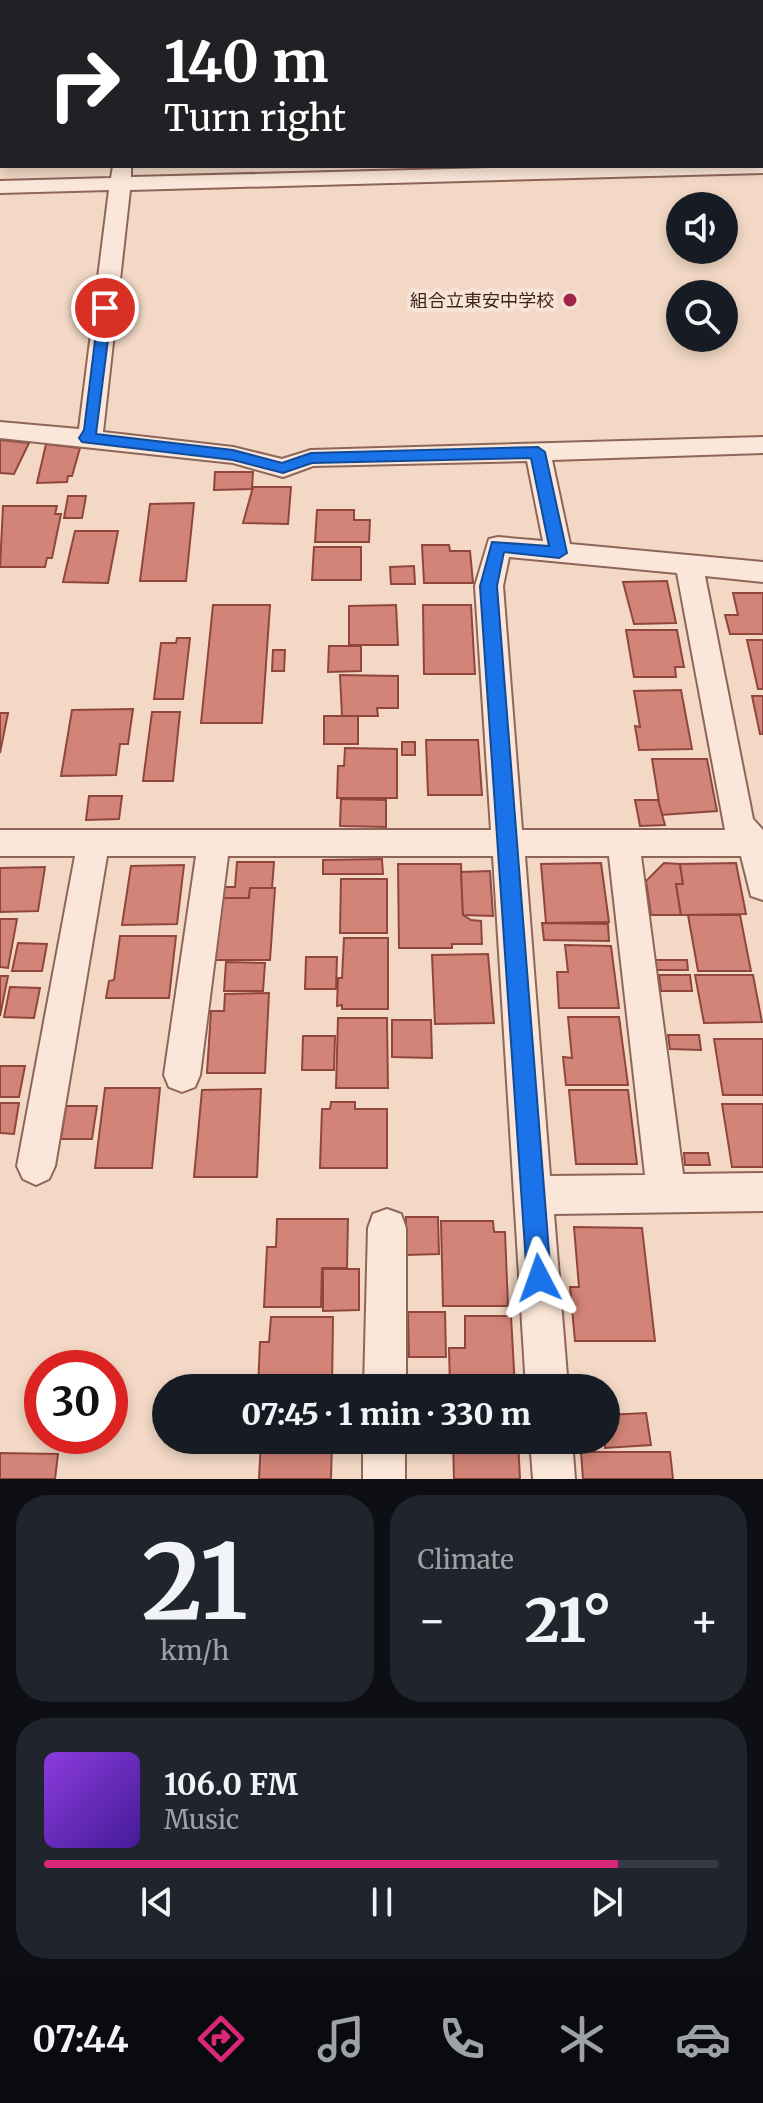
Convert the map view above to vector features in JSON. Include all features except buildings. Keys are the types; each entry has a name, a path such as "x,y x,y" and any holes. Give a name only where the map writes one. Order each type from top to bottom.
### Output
{"street":[{"path":"0,187 121,176 694,168"},
{"path":"87,438 91,430 121,176"},
{"path":"0,430 233,455 283,468 311,458 763,445"},
{"path":"538,452 559,553"},
{"path":"546,1374 489,586 498,546 763,572"},
{"path":"689,565 738,824 758,842 763,886"},
{"path":"0,843 758,842"},
{"path":"36,1166 93,843"},
{"path":"182,1075 214,843"},
{"path":"623,843 666,1192"},
{"path":"533,1195 763,1192"},
{"path":"385,1374 387,1228"},
{"path":"384,1454 384,1479"},
{"path":"552,1454 554,1479"}],"place":[{"name":"組合立東安中学校","path":"570,300"}],"route":[{"path":"105,308 91,430 87,438 233,455 283,468 311,458 538,452 559,553 498,546 489,586 539,1278"}]}
